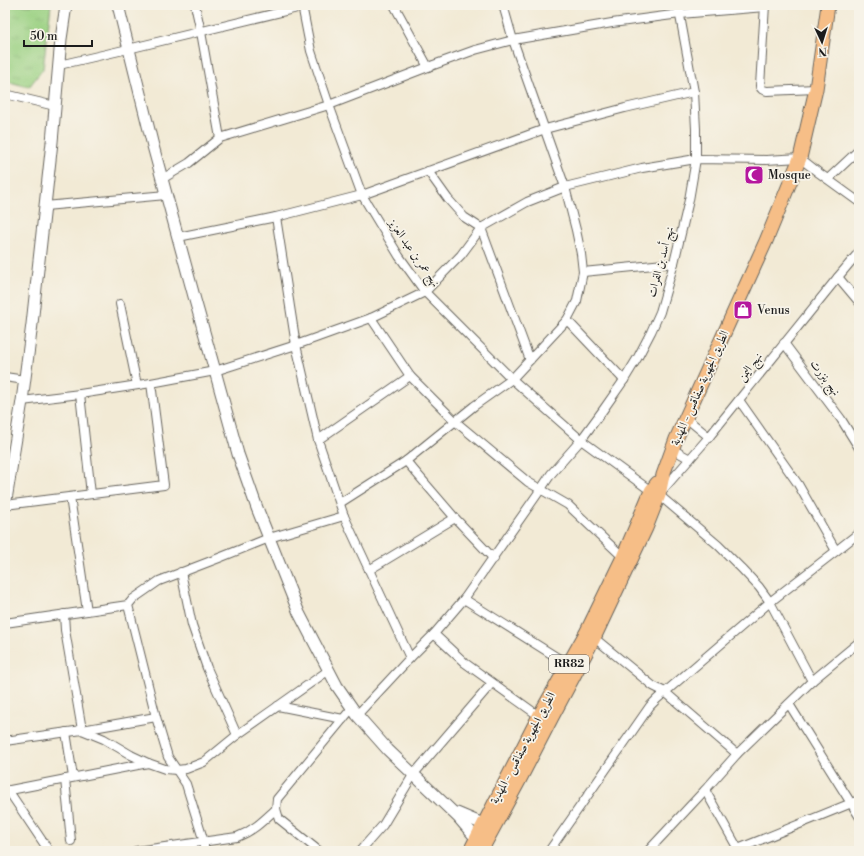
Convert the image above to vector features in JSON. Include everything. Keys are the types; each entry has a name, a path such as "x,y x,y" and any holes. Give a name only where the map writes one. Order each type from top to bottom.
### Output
{"main road":[{"name":"الطريق الجهوية صفاقس - المهدية","path":"470,851 483,846 488,826 539,716 569,665 590,636 623,557 655,493 672,449 766,241 800,158 816,89 828,5"},
{"name":"الطريق الجهوية صفاقس - المهدية","path":"488,826 519,781 552,717 590,636 646,528 655,493"}],"street":[{"path":"66,5 42,243 25,380 5,506 164,485 151,383"},
{"path":"118,5 128,49 194,300 238,454 254,501 299,613 328,670 354,711 388,750 452,812 483,846"},
{"path":"195,5 220,138"},
{"path":"394,5 428,66"},
{"path":"340,503 406,461 474,406 512,379 567,320 577,300 583,272 582,254 565,188 513,40 503,5"},
{"name":"نهج أسد بن الفرات","path":"276,809 277,799 342,719 354,711 410,658 434,634 464,599 494,558 551,474 581,440 624,380 651,332 660,312 674,263 689,200 696,159 694,92 678,5"},
{"path":"59,65 305,6"},
{"name":"نهج عمر بن عبد العزيز","path":"305,6 311,51 362,195 399,256 425,292 512,379 581,440 655,493 723,550 743,570 759,587 770,602 812,681"},
{"path":"162,180 189,163 220,138 329,105 428,66 475,50 513,40 612,23 680,14 765,6 761,89 767,91 816,89"},
{"path":"178,237 276,217 362,195 545,129 694,92"},
{"path":"5,94 55,106"},
{"path":"828,179 859,150"},
{"path":"22,401 151,383 215,371 296,346 371,318 425,292 461,255 481,228 527,202 565,188 642,168 696,159 766,160 800,158 859,202"},
{"path":"428,171 448,199 464,217 481,228 530,360"},
{"path":"45,206 166,195"},
{"path":"276,217 296,346 318,440 344,516 410,658"},
{"name":"نهج اليمن","path":"655,493 710,437 784,343 859,252"},
{"path":"583,272 674,263"},
{"path":"838,276 859,302"},
{"path":"120,304 137,385"},
{"path":"371,318 410,376 456,422 528,482 568,504 623,557"},
{"path":"567,320 624,380"},
{"name":"نهج بنزرت","path":"784,343 841,419 859,448"},
{"path":"318,440 410,376"},
{"path":"5,377 25,380"},
{"path":"80,394 91,494"},
{"path":"739,400 798,484 836,551"},
{"path":"686,418 710,437"},
{"path":"672,449 690,459"},
{"path":"406,461 455,518 494,558"},
{"path":"70,497 87,611"},
{"path":"5,623 128,604 159,581 269,538 344,516"},
{"path":"369,570 455,518"},
{"path":"549,851 650,706 770,602 859,533"},
{"path":"182,572 192,625 207,668 237,735"},
{"path":"464,599 569,665"},
{"path":"128,604 156,717 168,757 186,784 204,842 204,851"},
{"path":"64,614 65,630 82,730"},
{"path":"434,634 465,663 539,716"},
{"path":"590,636 653,686 665,692 737,754"},
{"path":"648,851 737,754 812,681 859,642"},
{"path":"82,730 104,739 148,763 165,769 186,769 204,762 237,735 328,670"},
{"path":"360,851 383,825 413,775 492,683"},
{"path":"789,704 859,816"},
{"path":"278,706 342,719"},
{"path":"5,741 82,730 156,717"},
{"path":"66,732 71,841"},
{"path":"49,851 6,790 148,763"},
{"path":"705,790 738,850 859,800"},
{"path":"136,851 237,837 247,834 276,809 279,819 319,851"},
{"path":"452,812 488,826"}],"green space":[{"path":"5,5 51,5 43,69 29,87 5,81"}],"place":[{"name":"Mosque","path":"754,175"},
{"name":"Venus","path":"743,310"}]}
